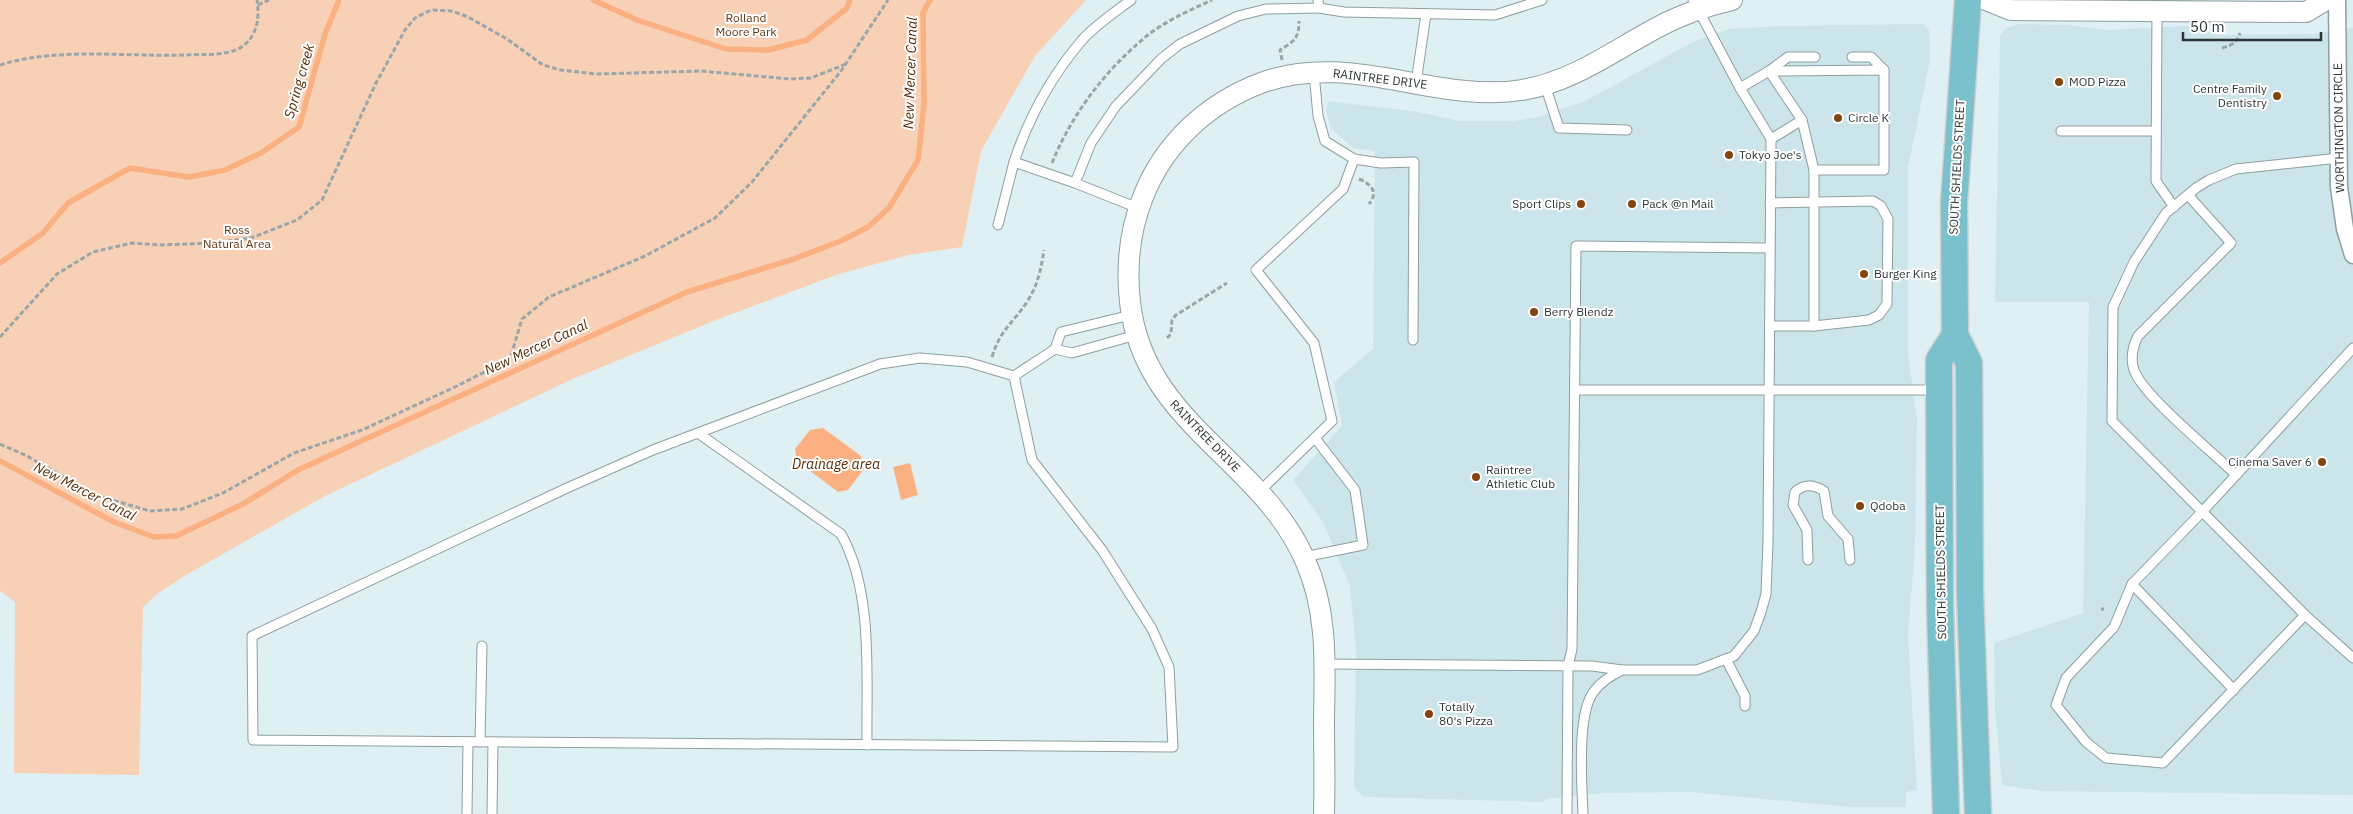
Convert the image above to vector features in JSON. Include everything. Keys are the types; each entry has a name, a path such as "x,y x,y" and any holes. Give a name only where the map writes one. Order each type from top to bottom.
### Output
{"main road":[{"name":"SOUTH SHIELDS STREET","path":"1968,0 1954,203 1955,335 1969,363 1970,592 1978,814"},
{"name":"SOUTH SHIELDS STREET","path":"1946,814 1940,606 1938,390 1939,360 1955,335"},
{"path":"1938,390 1955,420 1960,577 1970,592"}],"street":[{"name":"RAINTREE DRIVE","path":"1324,814 1325,664 1323,620 1316,587 1304,557 1282,519 1259,492 1188,422 1169,400 1155,379 1136,335 1131,315 1128,286 1130,233 1138,208 1154,173 1187,129 1209,110 1238,94 1285,76 1314,72 1360,74 1479,92 1518,91 1545,86 1607,58 1696,4 1732,0"},
{"path":"1986,0 2011,10 2157,12 2306,12 2326,0"},
{"name":"WORTHINGTON CIRCLE","path":"2337,0 2340,201 2353,255"}],"lane":[{"path":"998,225 1023,134 1042,97 1084,38 1131,0"},
{"path":"1075,183 1091,143 1116,106 1161,58 1206,30 1265,4 1299,9 1319,4 1344,12 1495,15 1542,0"},
{"path":"1325,664 1592,666 1622,670 1697,670 1734,656 1754,631 1766,594 1768,541 1771,139 1740,88 1696,4"},
{"path":"2157,12 2156,181 2174,207"},
{"path":"1416,83 1426,14"},
{"path":"1740,88 1788,57 1815,57"},
{"path":"1814,170 1884,170 1884,70 1871,57 1852,57"},
{"path":"1769,71 1884,70"},
{"path":"1769,71 1802,120 1814,170 1814,326"},
{"path":"1314,72 1318,116 1324,142 1354,159 1381,162 1414,162 1413,340"},
{"path":"1545,86 1558,128 1627,130"},
{"path":"1771,139 1802,120"},
{"path":"2061,131 2156,131"},
{"path":"2339,158 2236,169 2209,180 2166,213 2134,262 2113,307 2112,421 2305,615 2353,658"},
{"path":"1259,492 1332,421 1314,343 1256,270 1343,189 1354,159"},
{"path":"1014,162 1075,183 1138,208"},
{"path":"2188,195 2231,243 2138,336 2132,348 2133,369 2145,390 2236,474"},
{"path":"1770,203 1873,201 1881,206 1888,219 1888,304 1879,315 1870,320 1814,326 1770,326"},
{"path":"1567,814 1568,666 1572,649 1576,246 1770,248"},
{"path":"1014,376 1055,349 1061,332 1131,315"},
{"path":"1055,349 1072,353 1136,335"},
{"path":"2305,615 2162,763 2106,758 2086,742 2056,705 2066,678 2114,628 2132,584 2352,352"},
{"path":"920,358 967,362 1014,376 1032,460 1102,550 1152,629 1169,667 1173,747 252,740 252,636 566,488 698,433 880,364 920,358"},
{"path":"1575,390 1938,390"},
{"path":"698,433 841,534 852,554 866,626 866,745"},
{"path":"1304,557 1363,546 1355,490 1315,438"},
{"path":"1808,560 1806,530 1792,504 1795,492 1805,486 1816,486 1824,491 1828,516 1848,539 1850,560"},
{"path":"2132,584 2234,690"},
{"path":"480,742 482,646"},
{"path":"1726,659 1745,696 1745,706"},
{"path":"1583,814 1584,709 1594,690 1610,676 1622,670"},
{"path":"468,742 468,814"},
{"path":"492,814 493,742"}],"path":[{"path":"0,64 34,56 168,55 232,51 244,45 254,35 258,18 257,0"},
{"path":"258,5 269,0"},
{"path":"0,444 27,456 95,495 150,511 182,509 223,493 294,453 362,430 457,386 510,359 522,319 548,297 645,256 715,218 752,182 847,64 888,0"},
{"path":"1047,174 1075,117 1120,62 1142,39 1178,16 1212,0"},
{"path":"1285,76 1280,50 1299,34 1299,9"},
{"path":"0,337 56,274 93,252 132,243 161,245 213,243 251,238 297,220 322,200 376,83 405,30 415,18 430,10 452,10 468,17 507,39 543,65 561,70 596,74 701,71 790,79 811,78 847,64"},
{"path":"2222,48 2232,45 2238,40 2240,32"},
{"path":"1360,179 1369,183 1374,190 1373,199 1369,204"},
{"path":"988,368 1004,329 1027,302 1040,276 1044,250"},
{"path":"1167,338 1172,334 1172,320 1176,316 1228,283"}],"shaded area":[{"path":"1923,24 1929,30 1930,59 1908,168 1908,354 1917,419 1915,547 1908,635 1917,790 1906,792 1906,807 1850,807 1690,792 1605,793 1546,799 1542,802 1364,797 1354,787 1356,650 1350,586 1323,522 1293,480 1342,426 1334,382 1373,349 1375,151 1353,148 1331,128 1326,111 1328,101 1418,112 1460,121 1513,121 1540,117 1585,101 1693,42 1729,29 1780,26"},
{"path":"2020,24 2066,25 2106,30 2185,26 2221,35 2312,34 2353,28 2353,795 2040,791 2002,785 1995,708 1994,643 2083,613 2089,302 1995,302 2000,35 2006,28"}],"green space":[{"name":"Ross Natural Area","path":"0,0 1086,0 1035,56 981,151 962,247 908,255 836,275 721,318 575,378 325,496 186,575 157,594 143,607 139,775 14,773 15,602 0,591"}],"water":[{"name":"Drainage area","path":"823,428 861,456 864,469 848,490 838,492 797,461 795,449 810,430"},
{"path":"910,463 918,495 901,500 893,467"}],"waterway":[{"name":"Spring creek","path":"0,263 43,233 68,203 130,168 189,177 225,170 261,153 299,127 325,34 339,0"},
{"path":"593,0 637,20 726,49 768,50 807,40 847,8 850,0"},
{"name":"New Mercer Canal","path":"0,461 114,522 154,537 176,536 243,504 298,470 687,292 794,259 843,240 868,227 889,208 918,160 924,104 923,13 930,0"}],"place":[{"name":"MOD Pizza","path":"2059,82"},
{"name":"Centre Family Dentistry","path":"2277,96"},
{"name":"Circle K","path":"1838,118"},
{"name":"Tokyo Joe's","path":"1729,155"},
{"name":"Sport Clips","path":"1581,204"},
{"name":"Pack @n Mail","path":"1632,204"},
{"name":"Burger King","path":"1864,274"},
{"name":"Berry Blendz","path":"1534,312"},
{"name":"Cinema Saver 6","path":"2322,462"},
{"name":"Raintree Athletic Club","path":"1476,477"},
{"name":"Qdoba","path":"1860,506"},
{"name":"Totally 80's Pizza","path":"1429,714"}],"park label":[{"name":"Rolland Moore Park","path":"746,25"}]}
